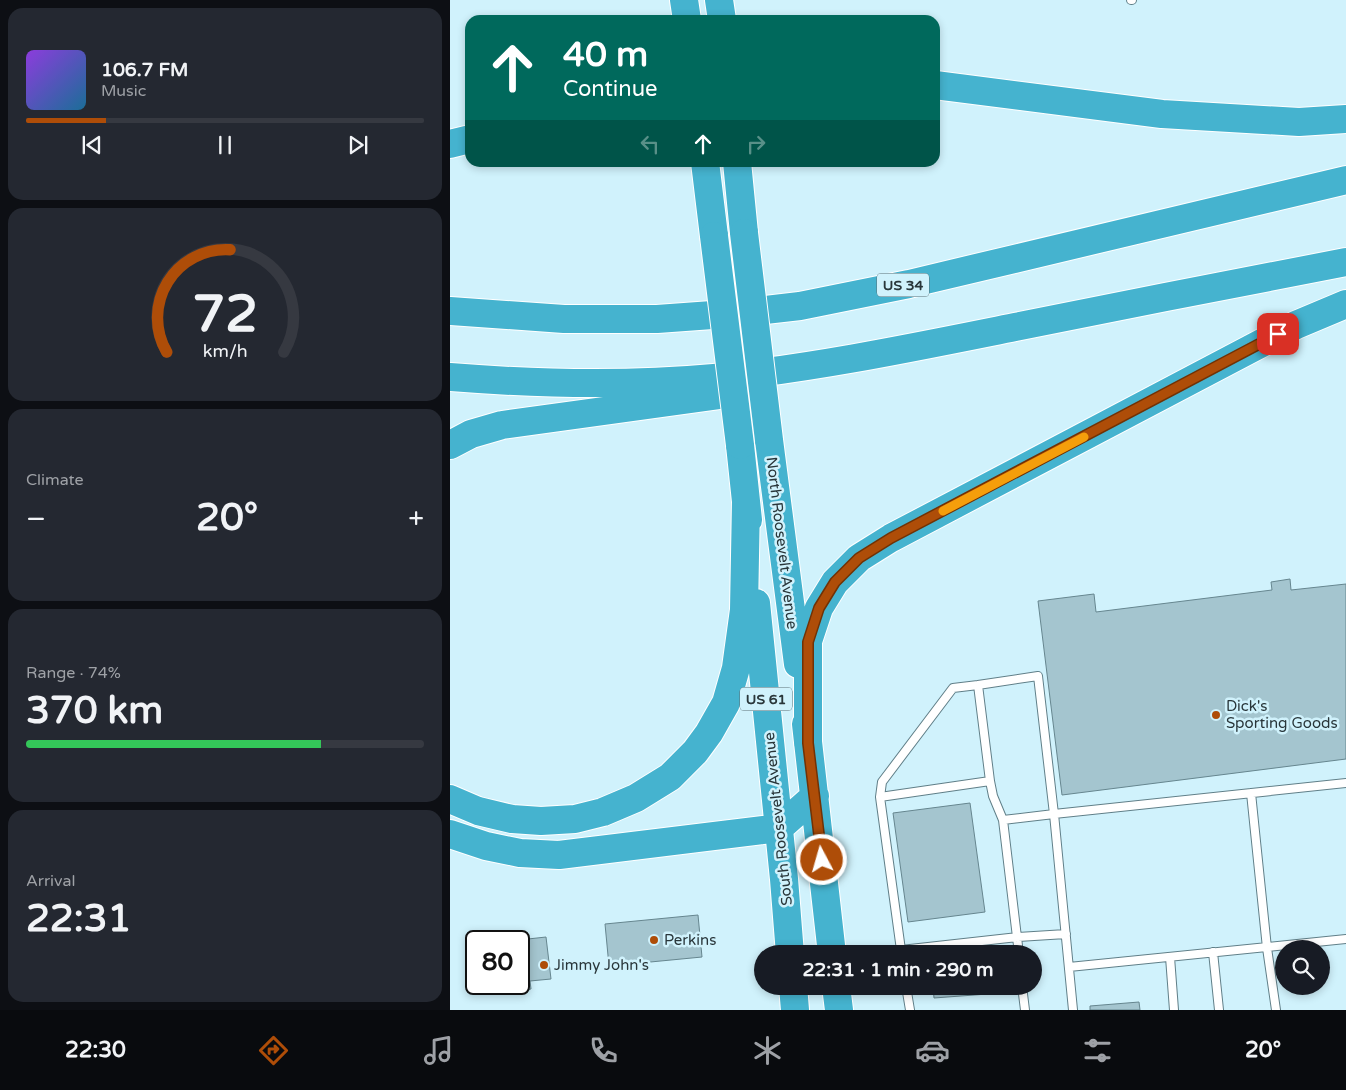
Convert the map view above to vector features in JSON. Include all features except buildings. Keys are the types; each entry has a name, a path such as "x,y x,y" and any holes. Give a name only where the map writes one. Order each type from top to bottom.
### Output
{"highway":[{"path":"684,0 686,15"},
{"path":"719,0 721,15"},
{"path":"940,86 1162,114 1299,122 1346,119"},
{"path":"450,144 465,140"},
{"name":"South Roosevelt Avenue","path":"705,167 740,445 789,945"},
{"name":"North Roosevelt Avenue","path":"738,167 769,440 815,796 831,945"},
{"name":"US 34","path":"450,311 564,319 657,319 740,313 800,306 909,284 1346,180"},
{"path":"450,377 509,382 575,384 646,382 713,378 805,367 1346,262"},
{"path":"808,743 808,642 819,608 835,582 859,558 891,538 1296,325 1346,304"},
{"path":"450,445 471,434 502,425 670,403 833,378 906,360 986,333"},
{"path":"450,799 478,811 512,819 542,821 575,819 603,812 636,798 670,777 695,752 709,733 726,703 736,668 744,610 746,502"},
{"path":"450,834 486,846 520,854 559,855 779,828 815,796"},
{"path":"794,995 796,1010"},
{"path":"837,995 839,1010"}],"lane":[{"path":"900,945 880,797 882,782 953,688 1038,676 1054,814 1073,1010"},
{"path":"978,685 990,781 993,796 1003,820 1018,945"},
{"path":"880,797 990,781"},
{"path":"1003,820 1346,783"},
{"path":"1251,793 1267,948 1276,1010"},
{"path":"956,945 1018,937 1066,934"},
{"path":"1069,967 1346,939"},
{"path":"1213,952 1219,1010"},
{"path":"1170,957 1174,1010"},
{"path":"908,995 910,1010"},
{"path":"1023,995 1025,1010"}],"slow traffic":[{"path":"943,511 1084,437"}],"place":[{"name":"Dick's Sporting Goods","path":"1216,715"},
{"name":"Perkins","path":"654,940"},
{"name":"Jimmy John's","path":"544,965"}],"route":[{"path":"822,860 808,743 808,642 819,608 835,582 859,558 891,538 1278,334"}]}
